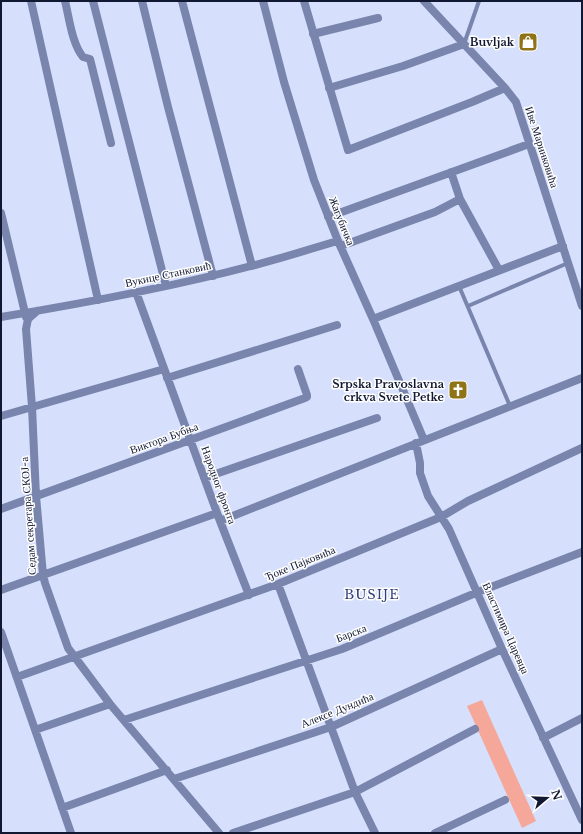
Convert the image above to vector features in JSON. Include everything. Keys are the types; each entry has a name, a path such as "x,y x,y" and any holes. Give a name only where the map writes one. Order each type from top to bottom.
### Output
{"street":[{"path":"31,1 98,300"},
{"path":"65,1 75,40 81,54 83,57 90,59 111,143"},
{"path":"93,1 166,286"},
{"path":"142,1 168,107 213,276"},
{"path":"182,1 252,266"},
{"name":"Жагубичка","path":"263,1 284,82 314,180 339,243 373,319 420,442"},
{"path":"304,1 348,150 505,88"},
{"name":"Иве Маринковића","path":"424,1 505,88 516,102 582,306"},
{"path":"313,34 378,18"},
{"path":"329,88 403,66 464,44"},
{"path":"328,217 529,144"},
{"path":"451,172 460,199 499,270"},
{"name":"Вукице Станковић","path":"3,315 37,311 98,300 213,276 339,243 435,212 460,199"},
{"name":"Седам секретара СКОЈ-а","path":"1,213 26,325 32,407 36,496 44,583 68,648 74,657 110,704 219,833"},
{"path":"373,319 563,246"},
{"name":"Народног фронта","path":"136,292 218,517 249,595"},
{"path":"3,315 26,325 37,311"},
{"path":"167,378 337,325"},
{"name":"Виктора Бубња","path":"1,509 306,398 307,394 298,369"},
{"path":"1,416 164,370"},
{"path":"1,590 218,517 420,442 582,378"},
{"path":"204,478 377,418"},
{"name":"Властимира Царевца","path":"420,442 420,473 423,484 441,518 449,529 502,649 582,820"},
{"name":"Ђоке Пајковића","path":"17,677 249,595 441,518 468,501 582,448"},
{"name":"Барска","path":"124,720 342,649 478,592 582,552"},
{"path":"278,584 355,792 375,833"},
{"path":"1,632 71,833"},
{"name":"Алексе Дундића","path":"174,779 330,727 502,649"},
{"path":"35,730 110,704"},
{"path":"543,738 582,718"},
{"path":"233,833 355,792 475,729"},
{"path":"62,808 167,770"},
{"path":"435,833 505,800"}],"lane":[{"path":"464,44 479,1"},
{"path":"468,306 568,263"},
{"path":"459,286 510,406"}],"shaded area":[{"path":"482,700 536,821 522,828 467,706"}],"place":[{"name":"Buvljak","path":"528,42"},
{"name":"Srpska Pravoslavna crkva Svete Petke","path":"458,390"}],"district":[{"name":"BUSIJE","path":"372,594"}]}
